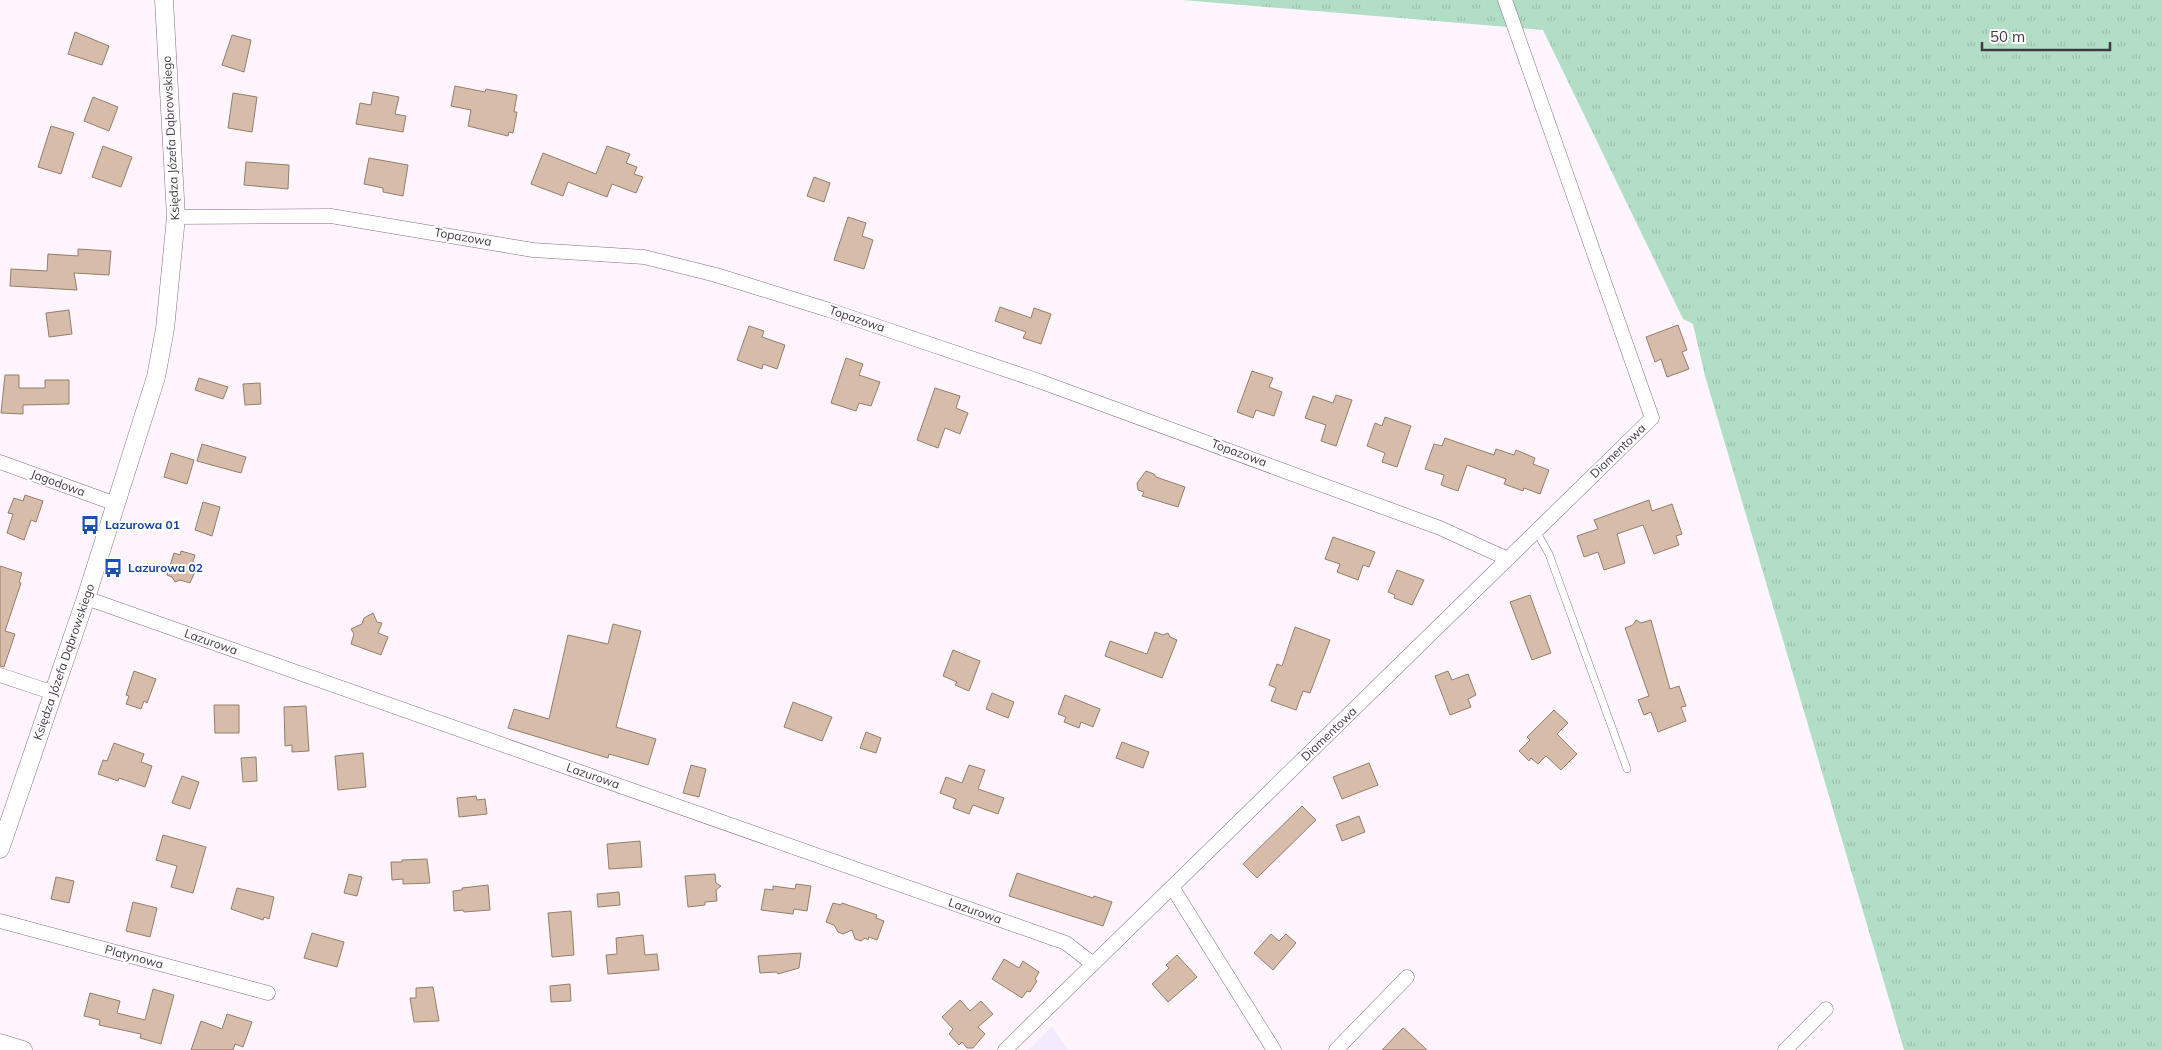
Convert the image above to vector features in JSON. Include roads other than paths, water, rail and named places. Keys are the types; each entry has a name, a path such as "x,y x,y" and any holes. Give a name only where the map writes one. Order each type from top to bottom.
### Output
{"street":[{"name":"Księdza Józefa Dąbrowskiego","path":"0,849 86,598 156,377 165,329 176,217 164,0"},
{"name":"Diamentowa","path":"1005,1050 1652,418 1505,0"},
{"name":"Topazowa","path":"176,217 331,216 534,250 644,257 716,275 829,310 1039,381 1440,528 1508,559"},
{"name":"Jagodowa","path":"0,462 116,504"},
{"name":"Lazurowa","path":"86,598 1066,943 1093,964"},
{"path":"0,675 54,693"},
{"path":"1172,887 1274,1050"},
{"name":"Platynowa","path":"0,921 268,992"},
{"path":"1336,1050 1407,977"},
{"path":"1785,1050 1826,1009"},
{"path":"0,1043 23,1050"}],"lane":[{"path":"1536,531 1549,554 1627,769"}],"place":[{"name":"Lazurowa 01","path":"90,525"},
{"name":"Lazurowa 02","path":"113,568"}]}
